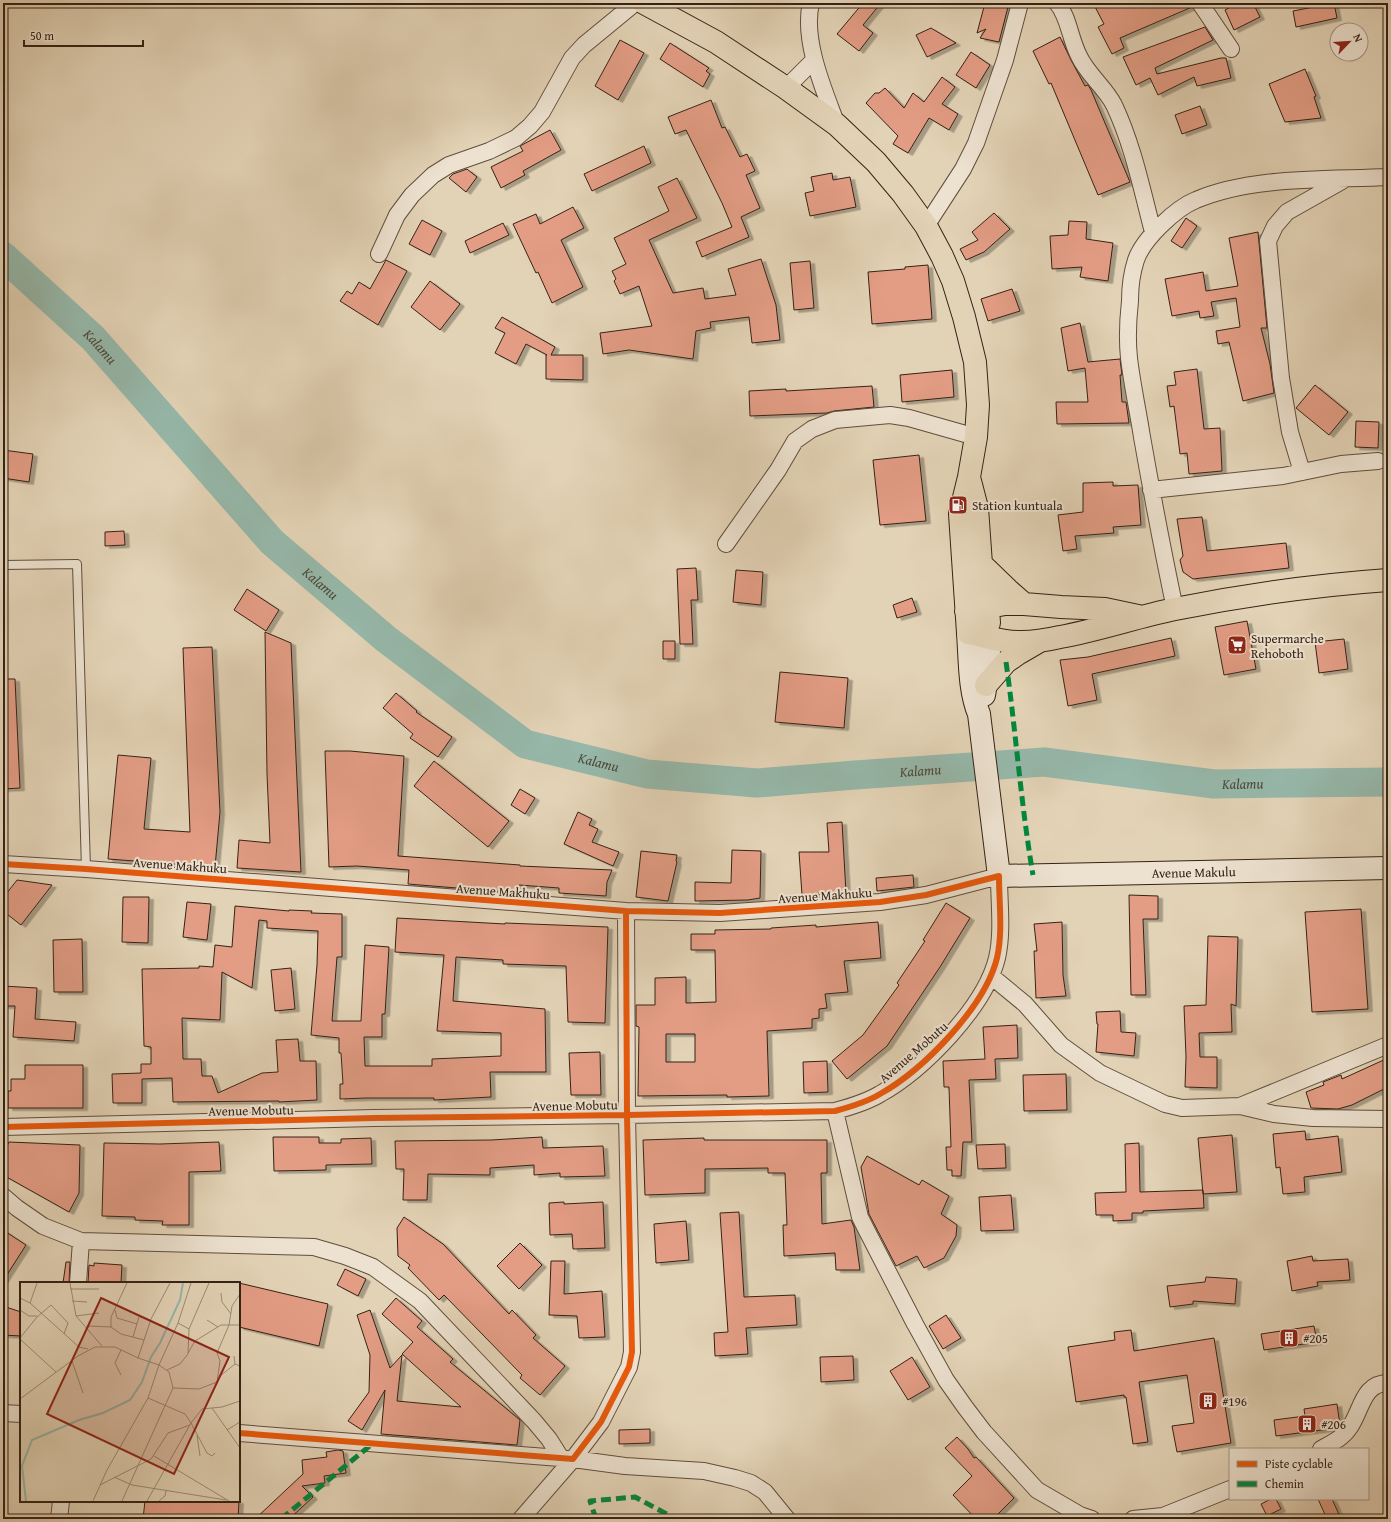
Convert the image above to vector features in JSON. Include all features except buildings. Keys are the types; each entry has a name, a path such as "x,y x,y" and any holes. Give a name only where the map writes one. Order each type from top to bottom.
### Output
{"highway":[{"path":"644,3 716,42 786,88 837,125 876,162 903,194 926,226 953,281 975,362 978,405 976,437 969,477 960,514 968,633 1005,641 1039,641 1096,629 1175,609 1287,590 1342,583 1388,580"},
{"path":"969,477 977,508 990,638"},
{"path":"982,564 1024,604"},
{"path":"966,611 1005,604 1024,604 1106,609 1141,617"},
{"path":"986,685 1006,662 1039,641"}],"main road":[{"path":"968,633 976,706 980,720 999,876"},
{"path":"980,720 986,685 990,638"},
{"name":"Avenue Makulu","path":"999,876 1388,868"}],"street":[{"path":"379,254 397,215 412,195 432,175 449,165 489,151 516,138 530,126 542,112 572,58 584,45 635,3"},
{"path":"811,3 809,29 814,60 837,125"},
{"path":"926,226 963,169 976,143 1005,60 1020,3"},
{"path":"1057,3 1063,10 1079,58 1109,95 1122,123 1133,155 1153,232"},
{"path":"1200,3 1231,49"},
{"path":"786,88 814,60"},
{"path":"1175,609 1151,490 1129,358 1128,322 1130,287 1136,260 1143,244 1153,232 1194,200 1221,191 1251,185 1300,180 1388,177"},
{"path":"1302,472 1290,432 1281,378 1268,241 1275,226 1287,212 1345,179"},
{"path":"726,544 778,470 795,442 812,429 835,420 890,415 909,418 976,437"},
{"path":"1151,490 1283,476 1341,464 1378,461"},
{"name":"Avenue Makhuku","path":"3,864 86,869 626,911 720,913 880,902 926,894 999,876"},
{"name":"Avenue Mobutu","path":"3,1127 374,1118 835,1111 879,1095 900,1081 959,1026 975,1004 991,976 997,958 1000,935 999,876"},
{"path":"521,1519 567,1458 601,1422 629,1366 632,1352 627,1115 626,911"},
{"path":"991,976 1025,1004 1061,1045 1107,1078 1165,1104 1182,1108 1240,1106 1274,1114 1313,1118 1388,1119"},
{"path":"1240,1106 1388,1045"},
{"path":"835,1111 860,1217 915,1324 946,1380 984,1432 1037,1490 1080,1515 1092,1519"},
{"path":"3,1196 43,1226 81,1241 314,1247 345,1256 373,1267 420,1301 567,1458"},
{"path":"78,1282 81,1241"},
{"path":"1323,1448 1341,1437 1350,1427 1369,1391 1379,1383 1388,1383"},
{"path":"3,1412 20,1414"},
{"path":"240,1432 567,1458 624,1466 704,1471 752,1483 765,1492 787,1519"},
{"path":"1133,1519 1166,1517 1229,1489"},
{"path":"59,1519 61,1502"}],"lane":[{"path":"3,565 77,564 86,869"}],"waterway":[{"name":"Kalamu","path":"3,256 93,338 272,542 386,639 525,744 647,774 757,783 1044,762 1214,784 1388,782"}],"marked path":[{"path":"1006,662 1025,822 1033,875"},
{"path":"281,1519 372,1444"},
{"path":"596,1519 590,1501 635,1497 676,1519"}],"cycle path":[{"path":"3,864 86,869 626,911 720,913 880,902 926,895 999,876 1000,928 997,958 990,977 980,997 950,1035 915,1070 897,1083 870,1099 835,1111 374,1118 3,1127"},
{"path":"240,1433 573,1459 601,1422 629,1367 632,1352 627,1115 626,911"}],"place":[{"name":"Station kuntuala","path":"958,505"},
{"name":"Supermarche Rehoboth","path":"1237,645"},
{"name":"#205","path":"1289,1338"},
{"name":"#196","path":"1208,1401"},
{"name":"#206","path":"1307,1424"}]}
